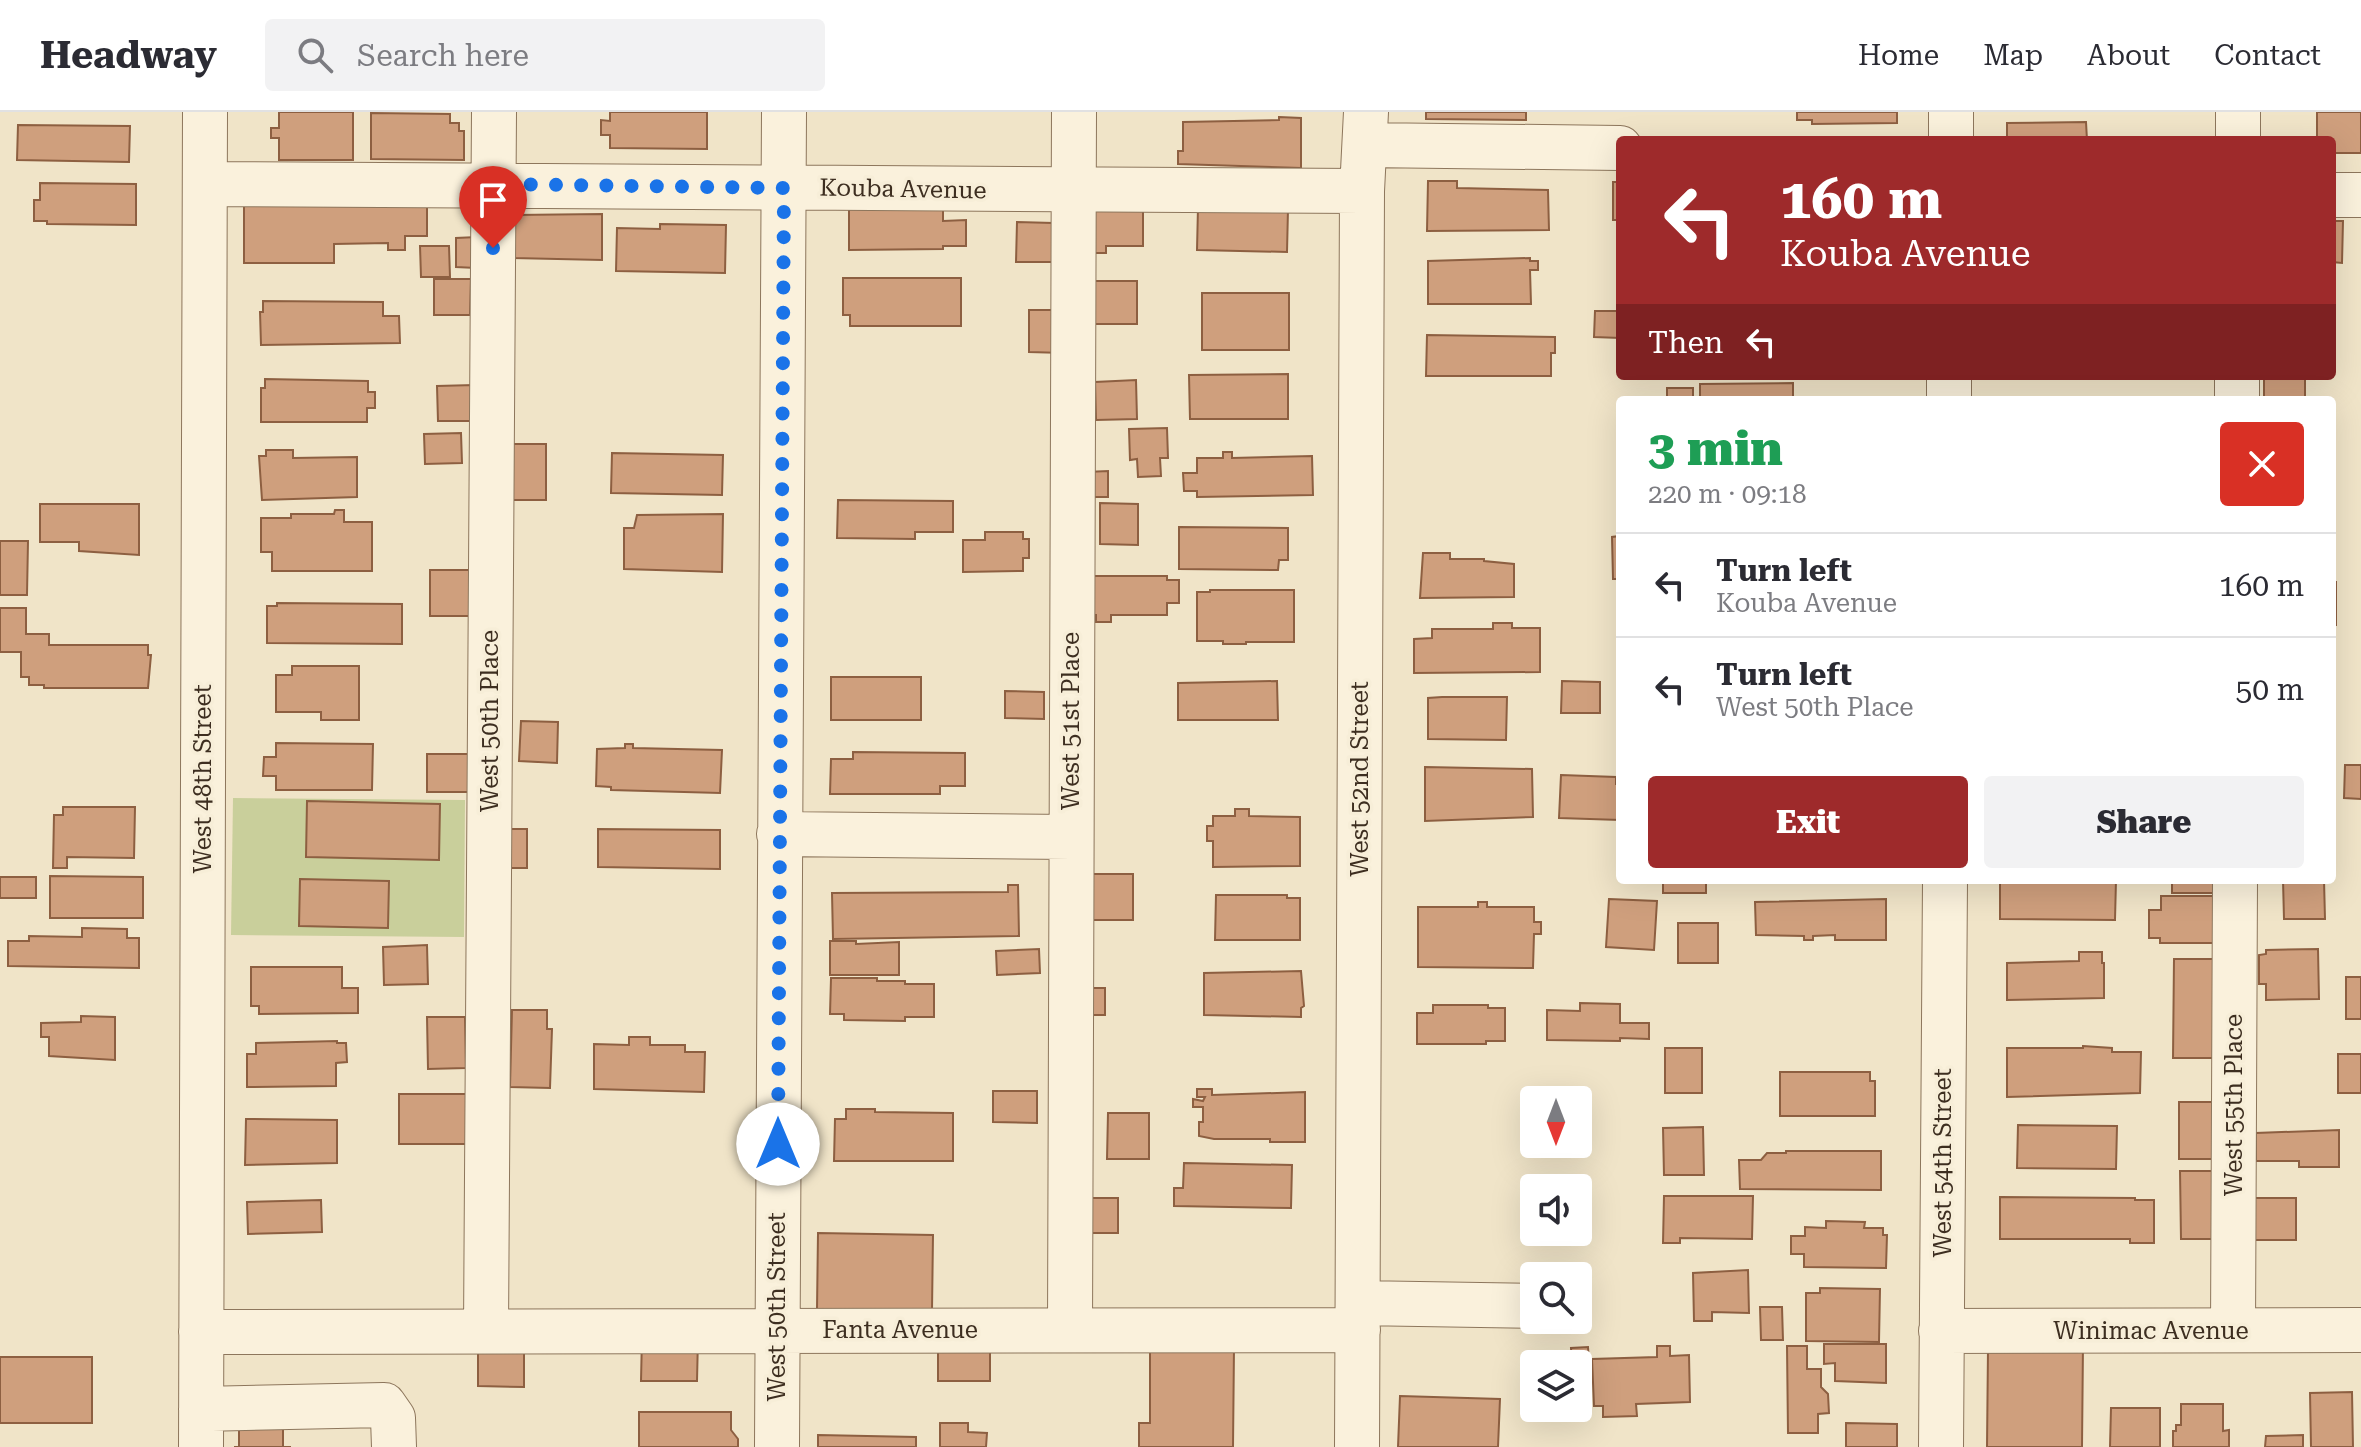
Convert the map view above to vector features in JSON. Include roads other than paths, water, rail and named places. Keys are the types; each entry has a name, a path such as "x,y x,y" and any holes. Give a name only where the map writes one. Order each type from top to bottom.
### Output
{"street":[{"name":"West 48th Street","path":"201,1428 205,112"},
{"name":"West 50th Place","path":"486,1330 494,112"},
{"name":"West 50th Street","path":"777,1447 784,112"},
{"name":"West 51st Place","path":"1070,1330 1074,112"},
{"path":"1951,112 1951,136"},
{"path":"2238,112 2238,136"},
{"path":"1366,129 1616,148"},
{"name":"West 52nd Street","path":"1357,1447 1362,191 1366,129"},
{"name":"Kouba Avenue","path":"205,184 1362,191"},
{"path":"2336,195 2361,195"},
{"path":"779,834 1071,837"},
{"name":"West 54th Street","path":"1941,1447 1945,884"},
{"name":"West 55th Place","path":"2233,1330 2235,884"},
{"name":"Fanta Avenue","path":"201,1332 1070,1330 1520,1307"},
{"name":"Winimac Avenue","path":"1941,1331 2361,1330"},
{"path":"201,1428 384,1405 393,1418 394,1447"}]}
